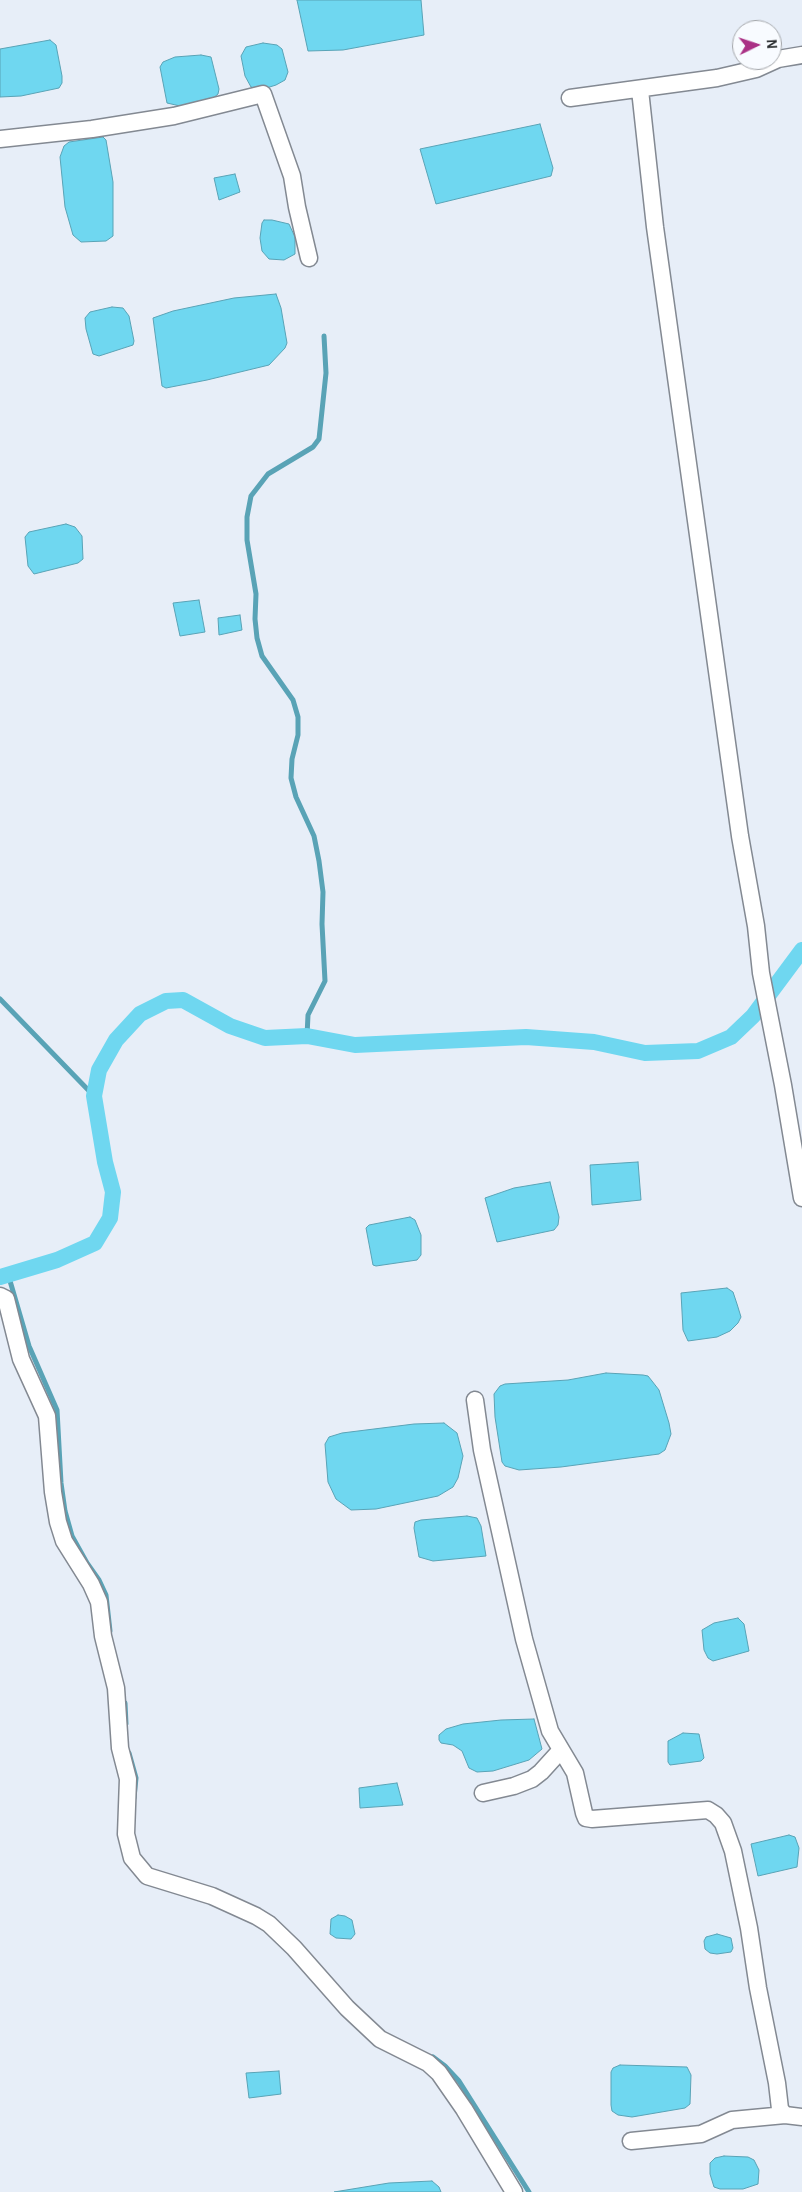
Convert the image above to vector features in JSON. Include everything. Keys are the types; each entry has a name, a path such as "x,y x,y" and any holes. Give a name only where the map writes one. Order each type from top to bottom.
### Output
{"street":[{"path":"570,98 640,90 717,78 756,69 778,59 802,55"},
{"path":"640,90 655,227 681,405 710,632 761,973 802,1198"},
{"path":"0,139 92,129 174,116 263,94 292,176 309,258"},
{"path":"0,1296 6,1299 21,1358 47,1416 53,1492 58,1522 64,1541 91,1584 99,1602 104,1636 116,1688 120,1748 128,1779 126,1834 132,1858 147,1876 212,1896 269,1924 284,1937 347,2008 380,2039 428,2062 439,2073 464,2109 514,2192"},
{"path":"475,1400 482,1450 524,1639 550,1731 576,1773 586,1818 708,1810 723,1823 734,1851 777,2083 780,2109 785,2115"},
{"path":"483,1793 514,1786 532,1779 561,1750"},
{"path":"631,2141 701,2134 732,2120 785,2115 802,2117"}],"water":[{"path":"297,0 421,0 424,35 343,50 308,51"},
{"path":"50,40 56,45 62,76 62,83 59,88 21,96 0,97 0,49"},
{"path":"263,43 277,45 282,49 288,72 285,80 260,90 251,87 245,76 241,56 246,47"},
{"path":"201,55 211,57 219,89 218,94 212,99 180,106 167,103 160,67 163,62 175,57"},
{"path":"540,124 553,168 551,176 436,204 420,149"},
{"path":"103,137 106,140 113,182 113,236 106,241 81,242 73,235 65,207 60,157 64,146 69,142"},
{"path":"235,174 240,192 219,200 214,178"},
{"path":"264,220 289,224 295,237 295,254 284,260 269,259 262,251 260,238"},
{"path":"276,294 281,308 287,343 285,348 269,365 207,380 166,388 162,386 153,318 173,311 234,298"},
{"path":"112,307 123,308 129,316 134,341 133,345 99,356 93,354 85,318 90,312"},
{"path":"66,524 75,527 82,536 83,559 78,563 34,574 28,566 25,537 29,532"},
{"path":"199,600 205,632 180,636 173,603"},
{"path":"240,615 242,630 219,635 218,618"},
{"path":"638,1162 641,1200 592,1205 590,1165"},
{"path":"550,1182 559,1217 558,1225 554,1230 497,1242 485,1198 514,1188"},
{"path":"410,1217 415,1220 421,1235 421,1255 417,1260 373,1265 366,1228 369,1225"},
{"path":"727,1288 733,1292 737,1304 741,1317 738,1323 730,1331 717,1337 688,1341 683,1330 681,1293"},
{"path":"606,1373 648,1376 659,1390 671,1434 665,1450 659,1454 561,1467 519,1470 505,1466 502,1462 495,1417 494,1394 500,1386 505,1384 568,1380"},
{"path":"444,1423 457,1433 463,1456 458,1478 453,1487 438,1496 376,1509 351,1510 336,1499 328,1482 325,1444 329,1437 342,1433 414,1424"},
{"path":"467,1516 477,1518 481,1526 486,1556 433,1561 419,1557 414,1528 415,1522"},
{"path":"738,1618 744,1624 749,1651 713,1661 708,1658 704,1650 702,1630 714,1623"},
{"path":"534,1719 542,1749 529,1760 493,1771 477,1772 469,1768 462,1751 453,1745 441,1743 439,1740 439,1735 446,1729 463,1724"},
{"path":"683,1733 699,1734 704,1758 701,1761 670,1765 668,1762 668,1741"},
{"path":"397,1783 403,1805 360,1808 359,1788"},
{"path":"789,1835 795,1837 799,1848 797,1867 758,1876 751,1844"},
{"path":"338,1915 352,1920 355,1934 351,1939 336,1938 330,1934 331,1919"},
{"path":"717,1934 731,1938 733,1948 731,1952 717,1954 710,1953 705,1949 704,1941 706,1937"},
{"path":"620,2065 687,2067 691,2075 690,2104 685,2108 632,2117 618,2115 612,2111 611,2105 611,2072 613,2068"},
{"path":"279,2071 281,2094 249,2098 246,2073"},
{"path":"724,2156 748,2157 754,2160 759,2170 758,2184 743,2189 720,2189 714,2187 710,2174 710,2163 715,2158"},
{"path":"432,2181 439,2187 441,2192 334,2192 389,2183"}],"waterway":[{"path":"307,1036 308,1015 325,981 322,924 323,892 314,836 296,797 291,778 292,759 298,735 298,717 293,700 262,656 257,638 255,619 256,594 247,540 247,517 251,496 268,474 313,447 319,439 326,373 324,336"},
{"path":"0,1277 57,1260 95,1243 110,1218 113,1192 105,1162 94,1096 99,1070 116,1040 140,1014 166,1001 183,1000 230,1026 265,1038 307,1036 355,1045 526,1037 594,1042 645,1053 698,1051 731,1037 753,1016 802,950"},
{"path":"0,999 94,1096"},
{"path":"8,1274 29,1346 57,1410 61,1483 65,1511 72,1536 106,1595 110,1631"},
{"path":"125,1703 126,1724"},
{"path":"129,1753 136,1778 134,1798"},
{"path":"433,2057 445,2066 459,2081 529,2192"}]}
